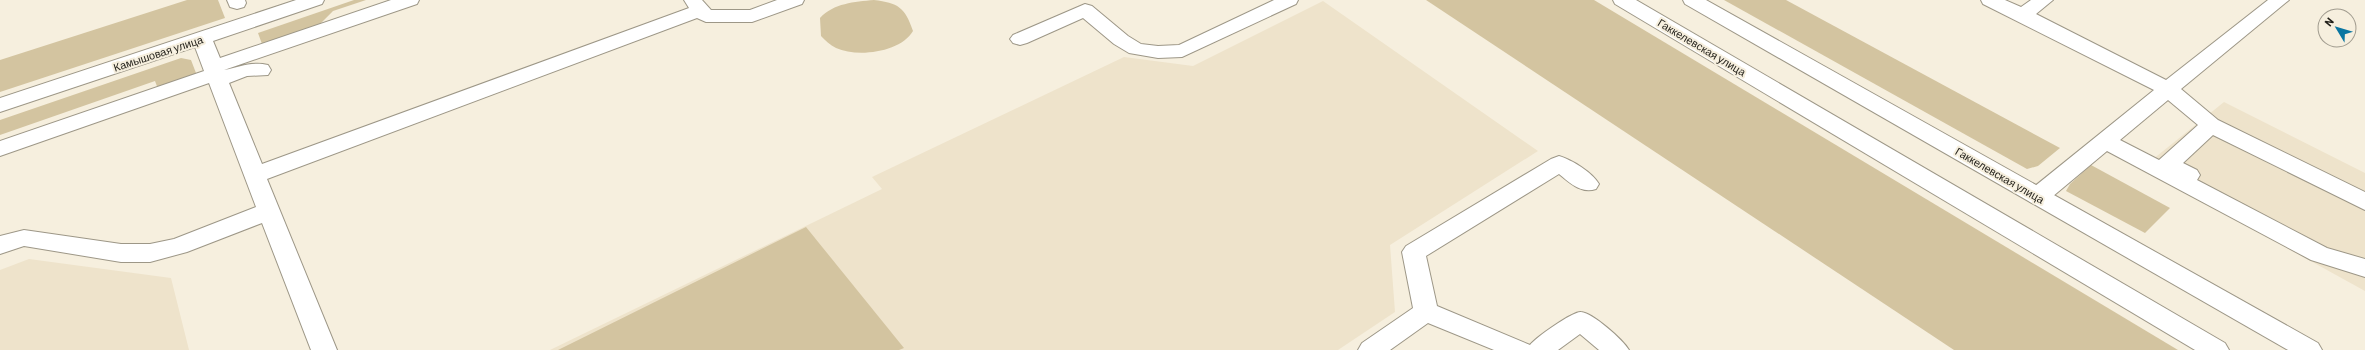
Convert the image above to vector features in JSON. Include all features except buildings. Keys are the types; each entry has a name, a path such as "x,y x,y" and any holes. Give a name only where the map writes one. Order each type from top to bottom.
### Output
{"main road":[{"name":"Камышовая улица","path":"0,105 315,0"},
{"path":"0,149 215,74 410,0"},
{"path":"255,175 697,5 706,16 752,16 795,0"},
{"path":"1020,39 1088,5 1121,40 1136,49 1158,52 1182,51 1288,0"},
{"name":"Гаккелевская улица","path":"1622,0 2216,350"},
{"name":"Гаккелевская улица","path":"1692,0 2309,350"},
{"path":"1990,0 2168,89 2211,125 2365,202"},
{"path":"2022,16 2044,0"},
{"path":"2038,196 2168,89 2280,0"},
{"path":"202,38 324,350"},
{"path":"215,74 245,70 261,70"},
{"path":"2211,125 2168,164 2365,267"},
{"path":"2105,141 2319,254 2365,267"},
{"path":"1426,312 1414,252 1558,164 1588,184"},
{"path":"0,245 24,238 121,253 150,253 179,246 269,211"},
{"path":"1371,350 1426,312"},
{"path":"1426,312 1520,350"},
{"path":"1540,350 1580,321 1616,350"}],"shaded area":[{"path":"187,0 218,0 225,18 0,92 0,60"},
{"path":"354,0 366,0 333,11 319,25 262,44 258,33"},
{"path":"874,0 895,5 907,16 913,31 899,44 878,51 856,53 836,48 821,36 820,18 826,13 845,4"},
{"path":"1426,0 1594,0 2178,350 1954,350"},
{"path":"1724,0 1786,0 2060,148 2038,166 2027,169"},
{"path":"1323,1 1538,151 1390,245 1395,312 1338,350 550,350 882,189 872,177 1124,57 1193,66"},
{"path":"181,58 191,60 196,73 187,79 158,89 155,81 0,135 0,120"},
{"path":"2224,102 2365,173 2365,291 2142,168"},
{"path":"2091,165 2170,208 2145,233 2066,191 2070,184"},
{"path":"806,227 904,348 899,350 558,350"},
{"path":"29,259 171,278 189,350 0,350 0,270"}]}
